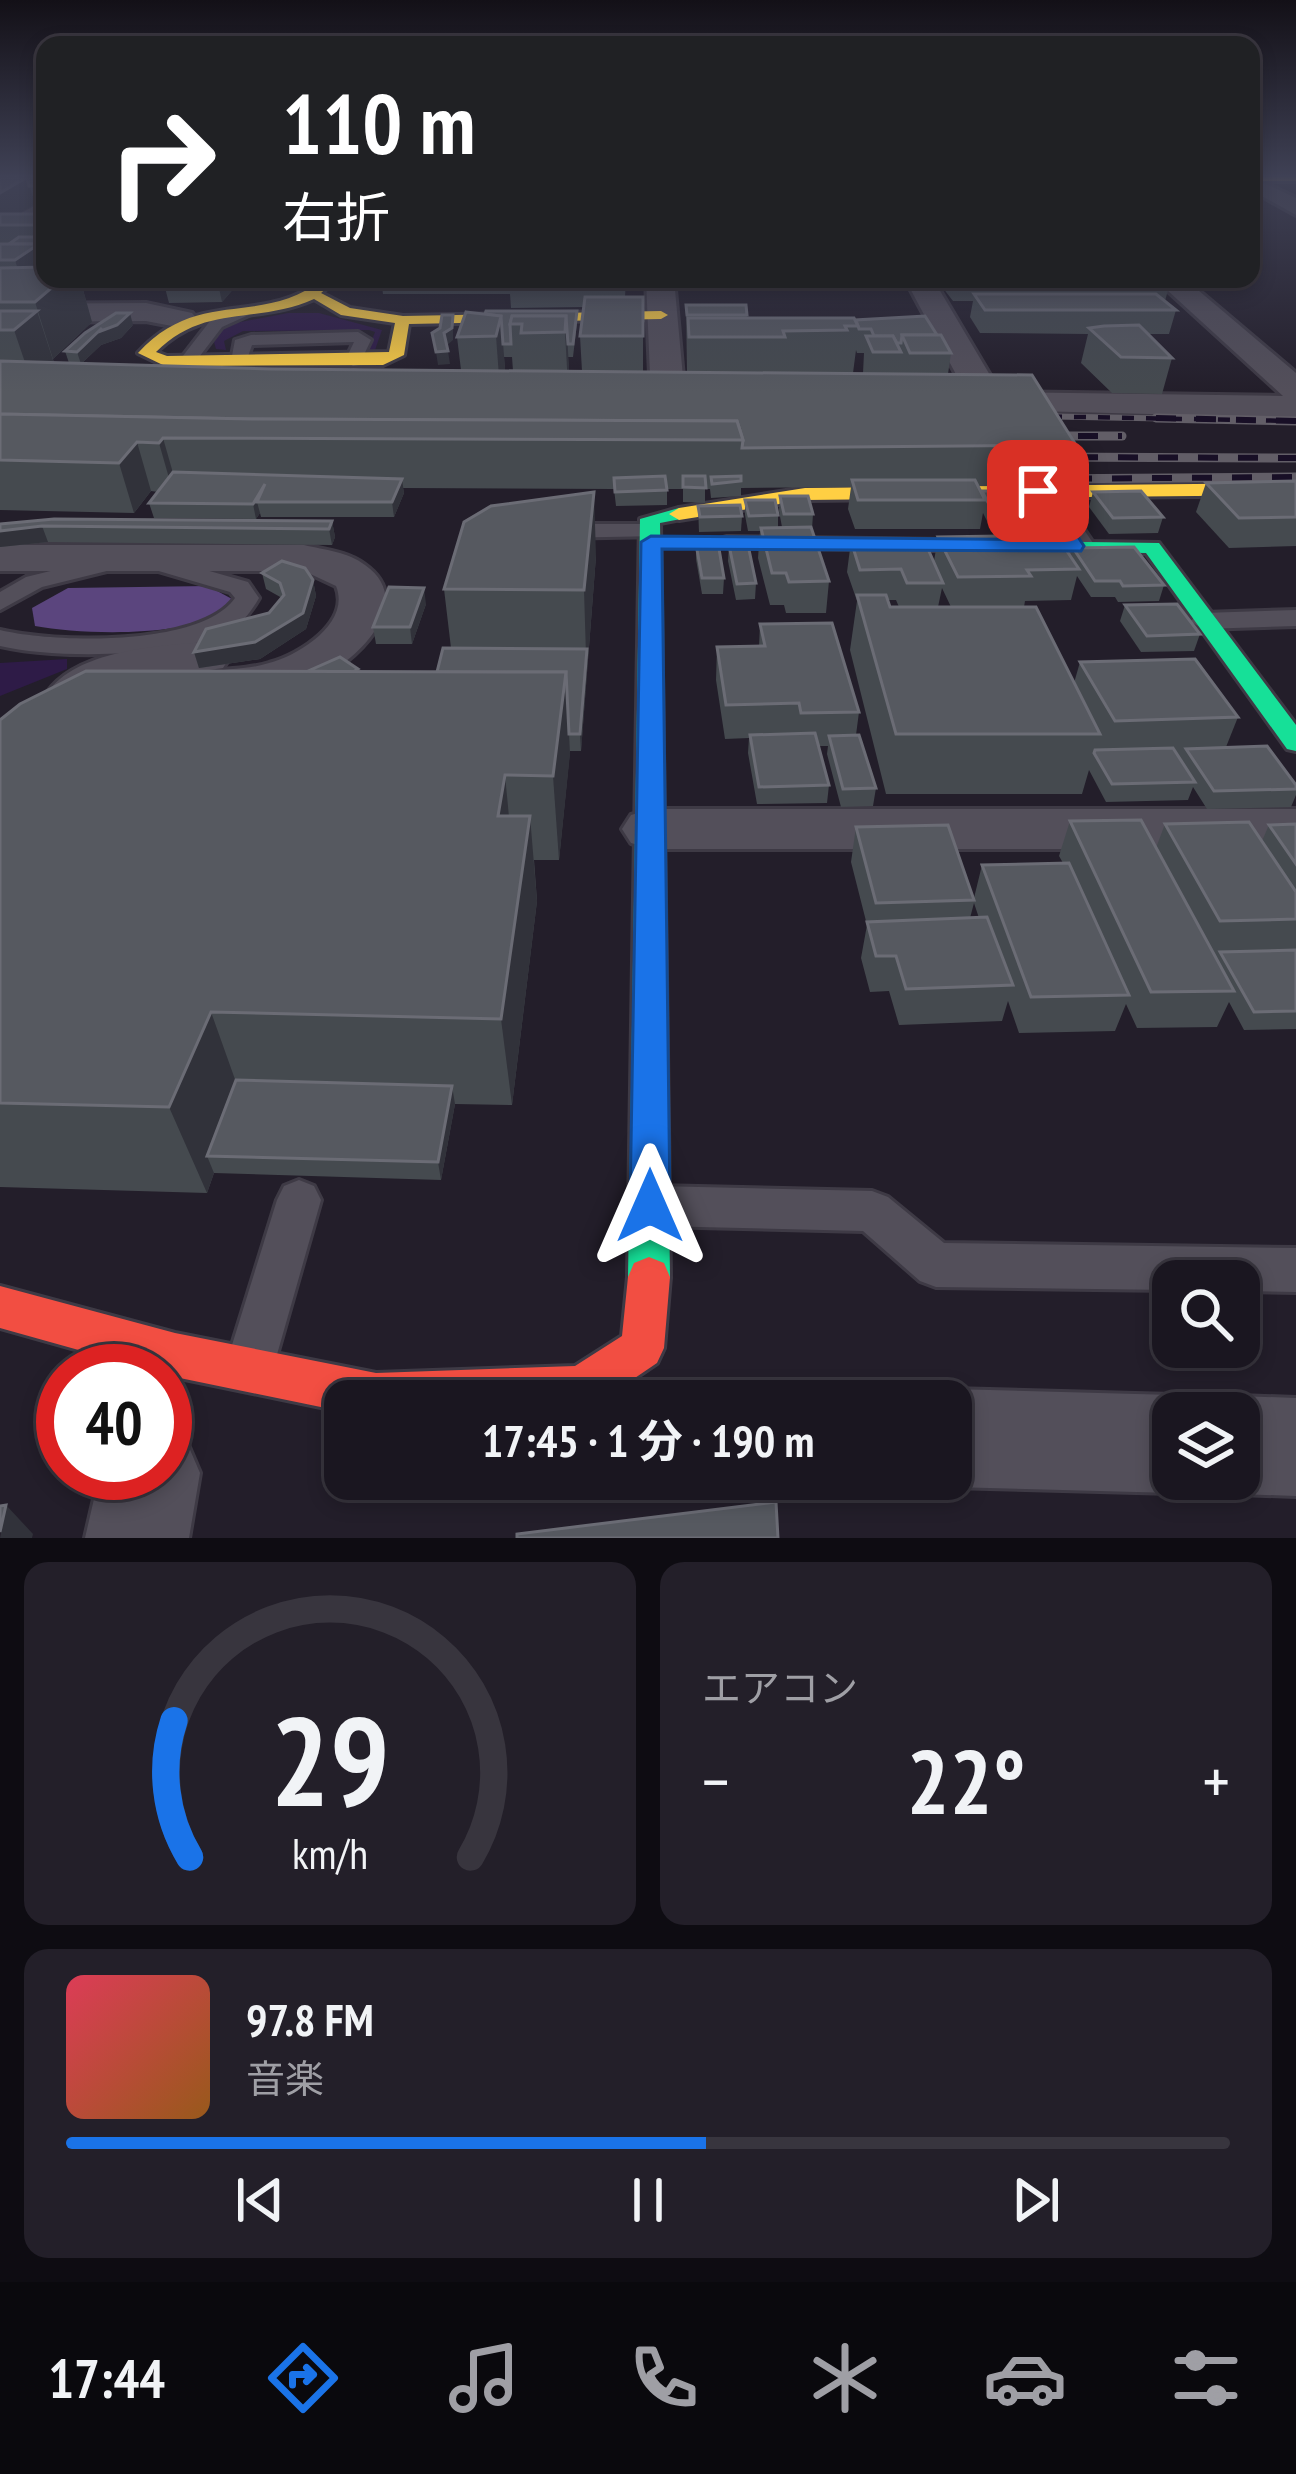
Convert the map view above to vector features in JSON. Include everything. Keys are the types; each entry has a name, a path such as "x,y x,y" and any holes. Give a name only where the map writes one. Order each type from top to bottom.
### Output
{"street":[{"path":"146,312 169,288"},
{"path":"256,313 325,288 346,312"},
{"path":"660,288 668,399"},
{"path":"924,288 989,403"},
{"path":"1179,288 1296,390"},
{"path":"0,313 146,312 182,319 346,312 403,320 661,315"},
{"path":"150,359 146,352 182,319"},
{"path":"111,370 150,359 371,360 396,355 403,320"},
{"path":"371,360 427,381"},
{"path":"626,398 710,399"},
{"path":"945,402 1296,407"},
{"path":"0,1307 196,1375 376,1396 581,1388 658,1374 650,1302 652,830 667,540 650,519 805,494 1296,489"},
{"path":"1038,491 1073,546"},
{"path":"667,540 1152,548 1296,743"},
{"path":"0,559 328,561 357,576 364,590 363,611 353,631 323,657 292,673 247,683 122,685 54,702 97,676 146,662 205,657"},
{"path":"652,830 1296,830"},
{"path":"972,1439 1152,1443"},
{"path":"1260,1446 1296,1447"},
{"path":"137,1538 145,1500"}],"lane":[{"path":"187,361 216,324 256,313"},
{"path":"538,531 667,540"},
{"path":"0,603 34,582 136,557 239,587 248,598 242,610 203,632 55,645 0,638"},
{"path":"1203,621 1296,618"},
{"path":"196,1375 299,1200"},
{"path":"650,1206 872,1211 936,1265 1296,1270"}],"shaded area":[{"path":"288,313 319,313 382,330 375,350 368,350 375,332 369,330 243,331 224,341 226,350 216,349 214,342 225,325"},
{"path":"208,586 232,599 226,612 185,626 106,632 35,626 32,608 68,588"},
{"path":"67,659 67,669 0,696 0,663"}],"building":[{"path":"0,249 32,249 15,260 0,260"},
{"path":"36,267 36,288 51,288 35,302 0,302 0,268"},
{"path":"974,294 1156,294 1176,310 985,310"},
{"path":"585,297 643,297 643,336 580,336"},
{"path":"686,305 746,305 747,315 687,315"},
{"path":"0,311 37,311 14,330 0,330"},
{"path":"486,311 577,311 573,344 568,344 566,316 512,316 511,344 503,344 501,316"},
{"path":"466,312 501,316 496,336 457,337"},
{"path":"116,313 130,313 117,325 98,332 102,328 77,352 65,351 85,333"},
{"path":"442,315 453,315 452,328 444,333 448,351 436,352 432,333 440,328"},
{"path":"512,316 566,316 565,332 521,333 522,324 510,324"},
{"path":"925,316 937,335 902,335 901,343 893,336 874,336 871,329 859,329 856,320"},
{"path":"688,318 854,318 858,326 783,331 785,337 689,337"},
{"path":"1139,325 1172,358 1121,357 1089,328 1104,326"},
{"path":"902,335 941,335 951,353 910,353"},
{"path":"866,336 893,336 901,352 873,352"},
{"path":"0,361 271,369 1032,375 1076,445 742,448 737,421 0,414"},
{"path":"0,414 737,421 743,440 163,438 159,443 137,442 119,463 0,460"},
{"path":"173,472 402,479 392,502 257,502 265,484 253,504 149,503"},
{"path":"665,476 667,490 615,492 614,478"},
{"path":"683,476 705,476 706,488 683,487"},
{"path":"741,476 741,481 712,484 711,477"},
{"path":"852,480 975,480 985,500 858,500"},
{"path":"1296,481 1296,517 1239,518 1206,483"},
{"path":"982,491 1021,491 1025,498 1040,498 1051,515 995,516"},
{"path":"1141,491 1163,517 1113,518 1093,492"},
{"path":"594,492 584,590 444,589 464,522 491,506"},
{"path":"780,496 808,496 813,514 784,514"},
{"path":"745,500 775,500 778,515 749,516"},
{"path":"740,505 742,516 700,517 698,506"},
{"path":"54,519 332,521 329,529 42,526 0,531 0,524"},
{"path":"811,527 829,581 789,582 786,573 772,573 761,528"},
{"path":"1056,535 1079,569 1027,570 1031,576 958,577 938,537"},
{"path":"924,540 943,583 907,583 901,569 860,570 851,541"},
{"path":"718,543 724,578 702,578 696,544"},
{"path":"729,545 748,545 756,583 737,584"},
{"path":"1134,547 1164,585 1095,581 1073,548"},
{"path":"282,561 305,568 313,580 303,613 255,642 194,652 206,629 269,613 284,595 280,583 262,573"},
{"path":"389,587 424,588 410,627 373,627"},
{"path":"857,595 886,595 890,607 1036,607 1100,734 896,734"},
{"path":"1177,604 1200,634 1147,636 1125,605"},
{"path":"832,623 859,712 801,713 799,703 726,705 717,647 765,646 760,624"},
{"path":"443,648 587,649 580,734 569,734 566,672 437,672"},
{"path":"340,657 358,669 308,671"},
{"path":"1195,659 1238,717 1115,721 1080,662"},
{"path":"86,671 566,672 553,776 505,775 498,816 530,816 501,1019 211,1012 169,1107 0,1103 0,720 20,704"},
{"path":"815,733 829,785 759,787 750,735"},
{"path":"859,735 876,788 843,789 829,736"},
{"path":"1267,746 1296,789 1214,791 1186,749"},
{"path":"1173,748 1195,782 1112,784 1094,753 1095,750"},
{"path":"1141,820 1234,991 1151,992 1070,821"},
{"path":"1249,822 1296,892 1296,919 1220,921 1165,824"},
{"path":"1296,824 1296,864 1269,825"},
{"path":"948,825 974,900 876,903 856,827"},
{"path":"1069,863 1129,995 1031,997 982,865"},
{"path":"987,917 1013,985 906,989 896,956 876,956 867,922"},
{"path":"1296,950 1296,1011 1254,1012 1220,952"},
{"path":"236,1080 452,1086 438,1162 207,1156"},
{"path":"776,1502 778,1538 517,1538 517,1534"}],"railway":[{"path":"1026,416 1296,421 1156,418"},
{"path":"1038,436 1122,436"},
{"path":"1038,457 1296,458"},
{"path":"1032,479 1296,477"}],"traffic: fast":[{"path":"649,1277 650,519 679,514"},
{"path":"727,543 1152,547 1296,743"}],"traffic: slow":[{"path":"319,297 346,312 403,320 396,355 383,360 165,361 146,353 169,331 192,319 286,306 320,288"},
{"path":"403,320 661,315"},
{"path":"679,514 805,494 1296,489"}],"traffic: jam":[{"path":"0,1307 175,1355 376,1396 581,1388 642,1348 649,1277"}],"route":[{"path":"650,1206 651,542 1073,546 1038,491"}]}
